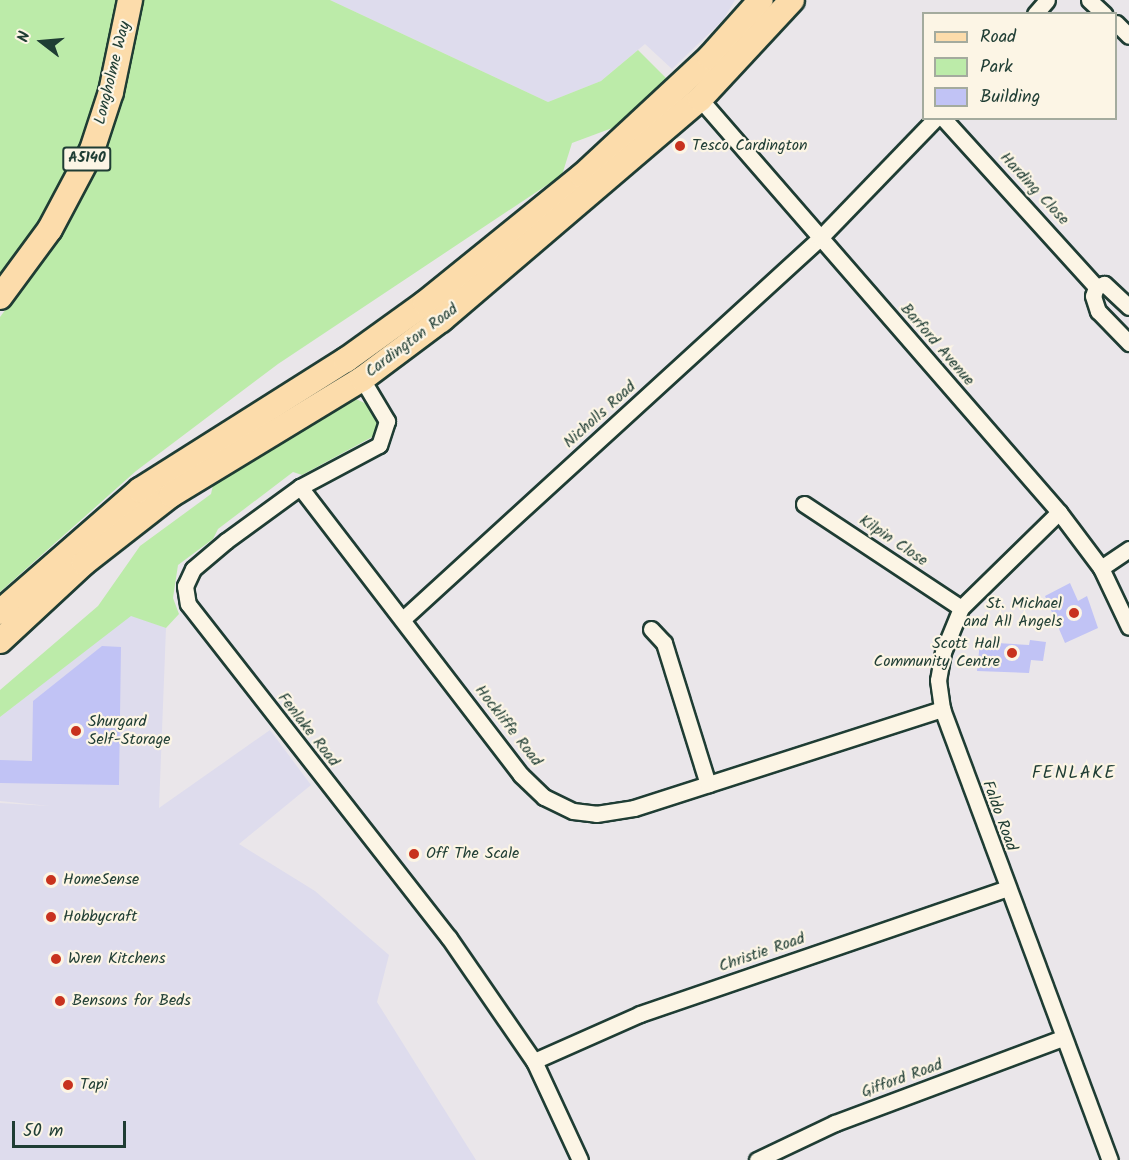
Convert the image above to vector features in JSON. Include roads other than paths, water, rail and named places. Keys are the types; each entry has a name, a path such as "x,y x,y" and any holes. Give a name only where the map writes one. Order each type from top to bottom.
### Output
{"main road":[{"name":"Longholme Way","path":"0,297 50,229 92,150 111,92 130,0"},
{"name":"Cardington Road","path":"0,612 140,490 346,360 425,303 582,176 710,57 761,0"},
{"name":"Cardington Road","path":"0,641 84,563 171,495 236,451 362,379 458,306 700,99 792,0"}],"street":[{"path":"1037,12 1047,0"},
{"path":"1089,0 1102,12"},
{"path":"1117,24 1129,36"},
{"name":"Barford Avenue","path":"700,99 1059,512 1101,568 1129,627"},
{"name":"Nicholls Road","path":"404,618 820,238 934,120"},
{"name":"Harding Close","path":"945,120 1096,286 1104,284 1129,307"},
{"path":"1096,286 1093,296 1098,311 1129,343"},
{"name":"Fenlake Road","path":"362,379 387,420 379,445 300,487 193,569 185,586 188,604 449,938 534,1061 580,1160"},
{"name":"Hockliffe Road","path":"300,487 404,618 521,775 544,797 573,811 596,814 634,808 942,709"},
{"name":"Kilpin Close","path":"804,504 961,608"},
{"name":"Faldo Road","path":"1059,512 961,608 943,652 938,680 942,709 1006,889 1110,1160"},
{"path":"1101,568 1129,549"},
{"path":"651,629 664,643 708,784"},
{"name":"Christie Road","path":"534,1061 640,1014 1006,889"},
{"name":"Gifford Road","path":"757,1160 835,1123 1062,1038"}],"place":[{"name":"Tesco Cardington","path":"680,146"},
{"name":"St. Michael and All Angels","path":"1074,613"},
{"name":"Scott Hall Community Centre","path":"1012,653"},
{"name":"Shurgard Self-Storage","path":"76,731"},
{"name":"Off The Scale","path":"414,854"},
{"name":"HomeSense","path":"51,880"},
{"name":"Hobbycraft","path":"51,917"},
{"name":"Wren Kitchens","path":"56,959"},
{"name":"Bensons for Beds","path":"60,1001"},
{"name":"Tapi","path":"68,1085"}],"district":[{"name":"FENLAKE","path":"1074,774"}]}
